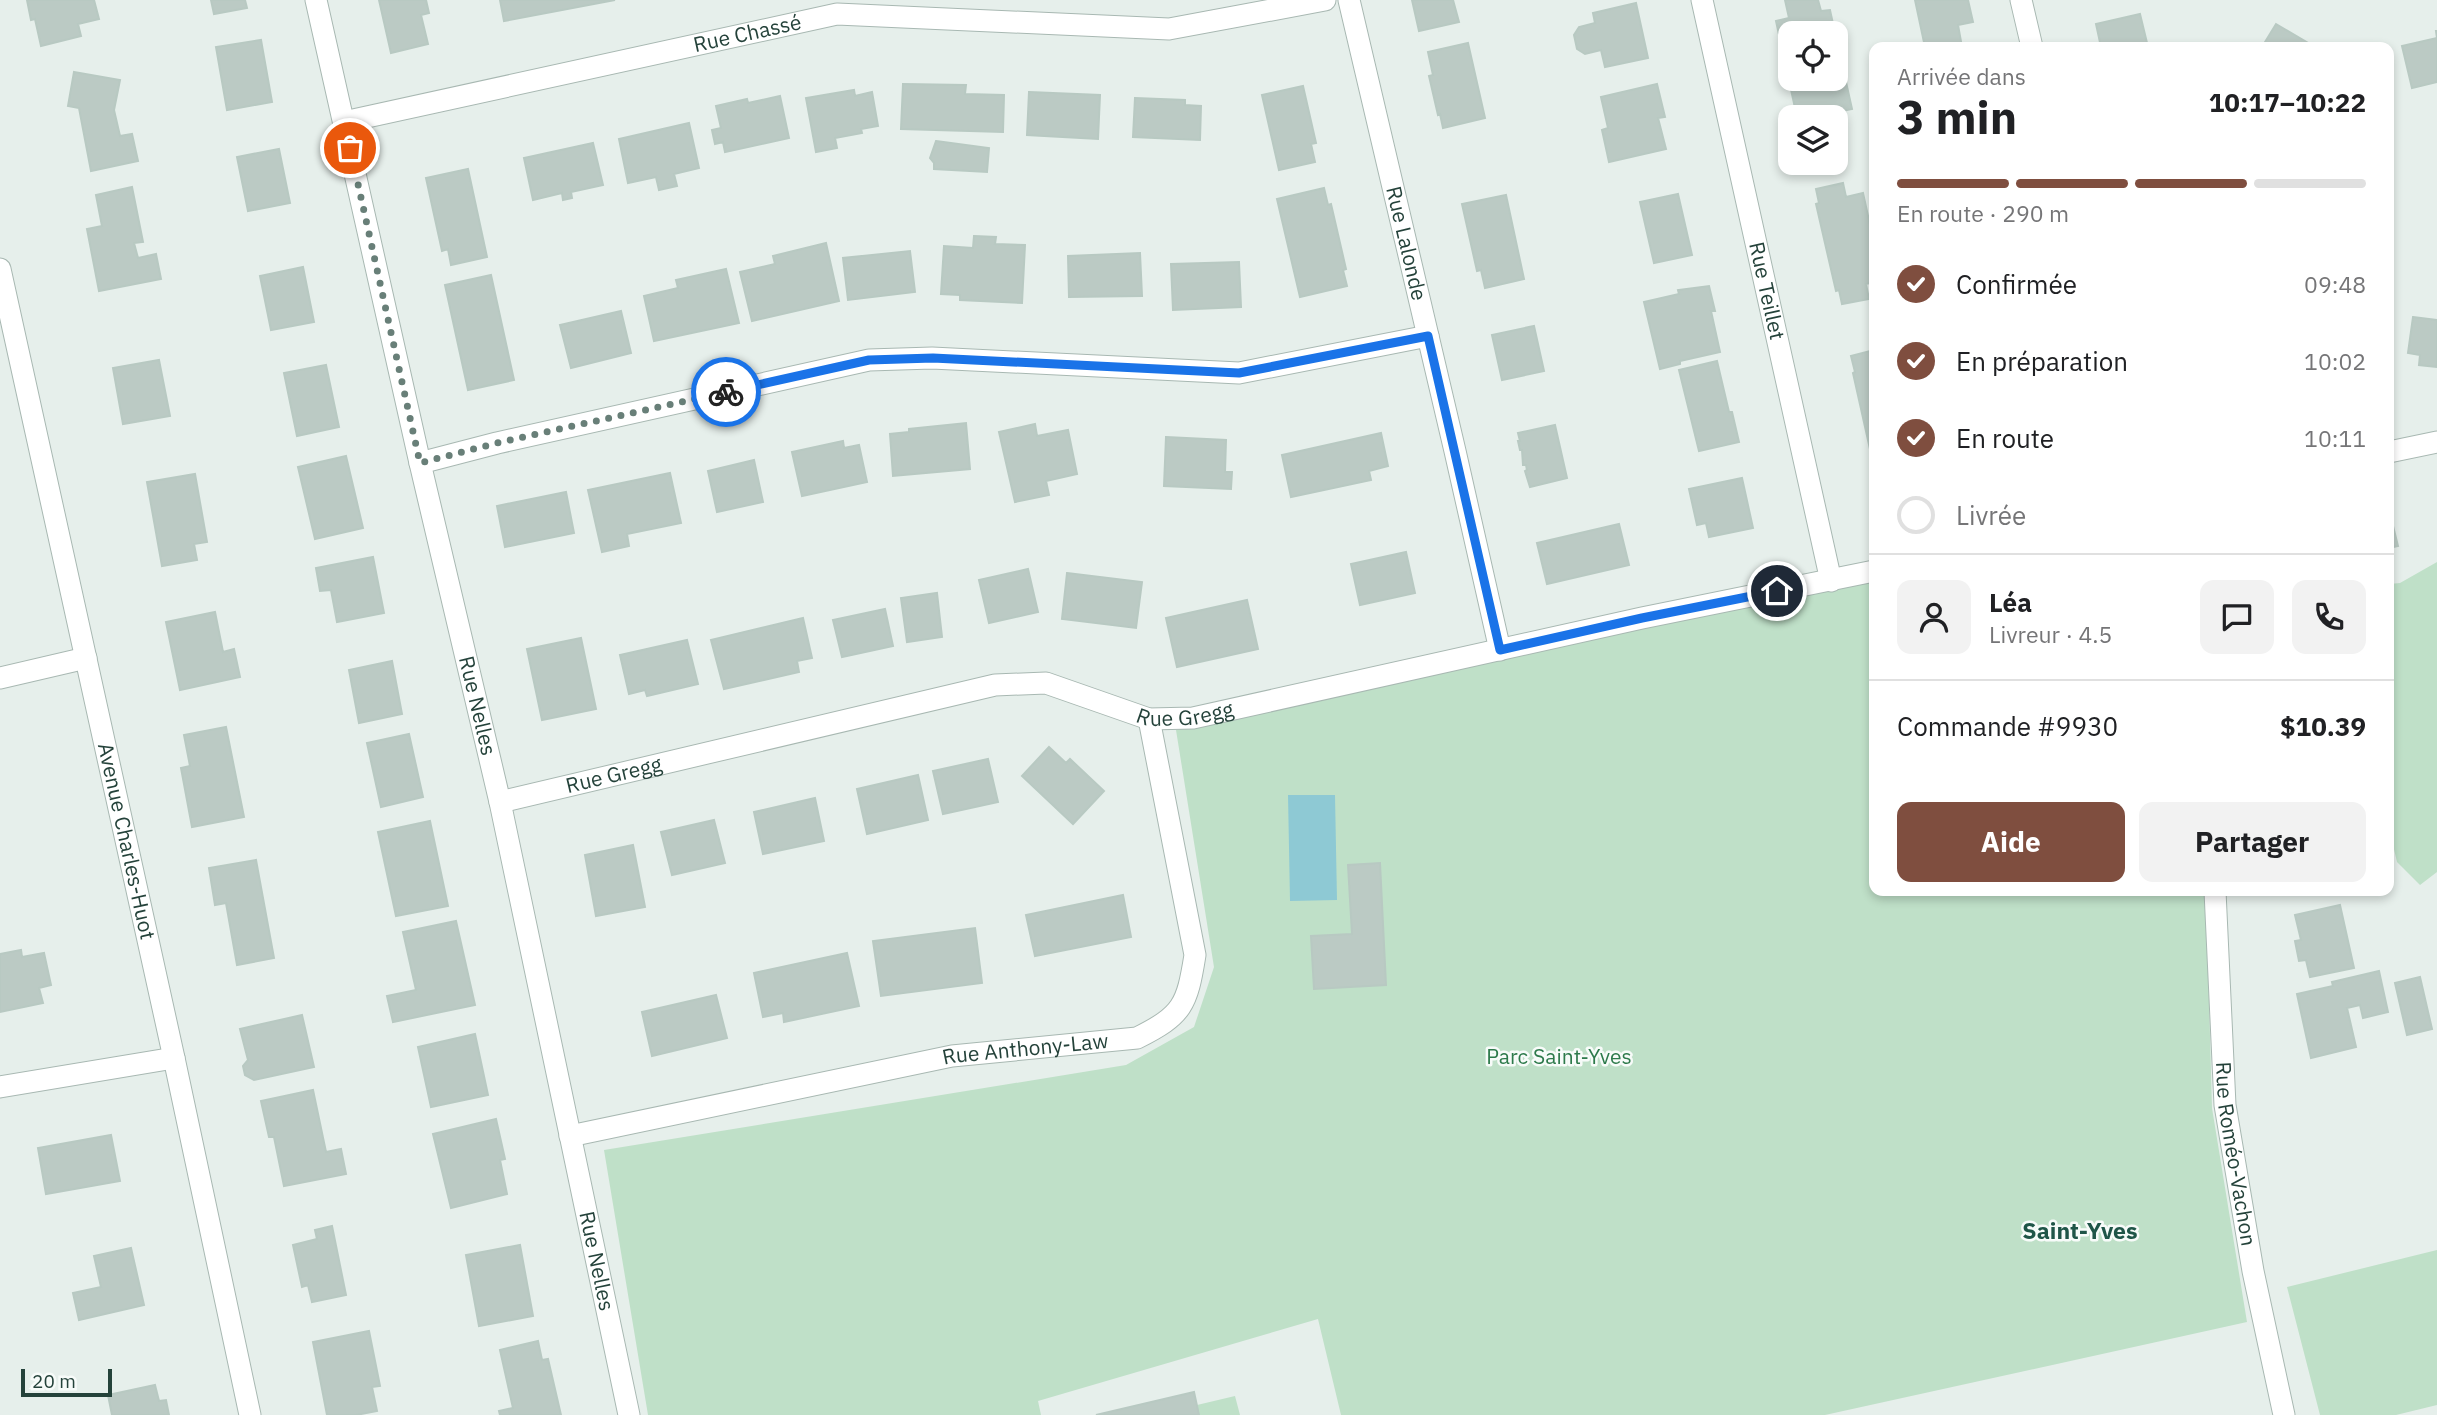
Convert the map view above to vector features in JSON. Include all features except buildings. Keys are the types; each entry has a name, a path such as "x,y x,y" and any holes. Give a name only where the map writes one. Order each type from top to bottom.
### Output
{"street":[{"name":"Rue Nelles","path":"316,0 420,463 500,802 629,1415"},
{"name":"Rue Chassé","path":"344,122 837,14 1168,29 1325,0"},
{"name":"Rue Lalonde","path":"1349,0 1500,650"},
{"name":"Rue Teillet","path":"1702,0 1831,581"},
{"path":"2021,0 2031,42"},
{"name":"Avenue Charles-Huot","path":"0,269 3,294 86,658 250,1415"},
{"path":"420,463 497,443 869,360 933,358 1239,373 1428,336"},
{"path":"2394,451 2437,442"},
{"name":"Rue Gregg","path":"500,802 995,685 1046,683 1149,719 1193,718 1642,618 1869,572"},
{"path":"0,678 86,658"},
{"name":"Rue Anthony-Law","path":"570,1136 952,1056 1137,1038 1165,1024 1183,1006 1191,983 1195,955 1149,719"},
{"name":"Rue Roméo-Vachon","path":"2215,896 2225,1105 2253,1270 2284,1415"},
{"path":"0,1087 174,1058"}],"green space":[{"path":"2437,562 2437,872 2420,885 2397,862 2394,849 2394,584 2400,583"},
{"name":"Parc Saint-Yves","path":"1869,576 1869,896 2206,896 2212,1108 2247,1322 1825,1415 1341,1415 1318,1319 1038,1401 1041,1415 648,1415 604,1150 1126,1065 1194,1027 1214,967 1176,730"},
{"path":"2437,1250 2437,1405 2396,1415 2320,1415 2287,1287"},
{"path":"1235,1396 1240,1415 1199,1415 1197,1405"}],"water":[{"path":"1288,795 1335,795 1337,900 1290,901"}],"way so far":[{"path":"350,148 420,463 726,392"}],"district":[{"name":"Saint-Yves","path":"2080,1231"}],"route":[{"path":"726,392 869,360 933,358 1239,373 1428,336 1500,650 1777,591"}]}
